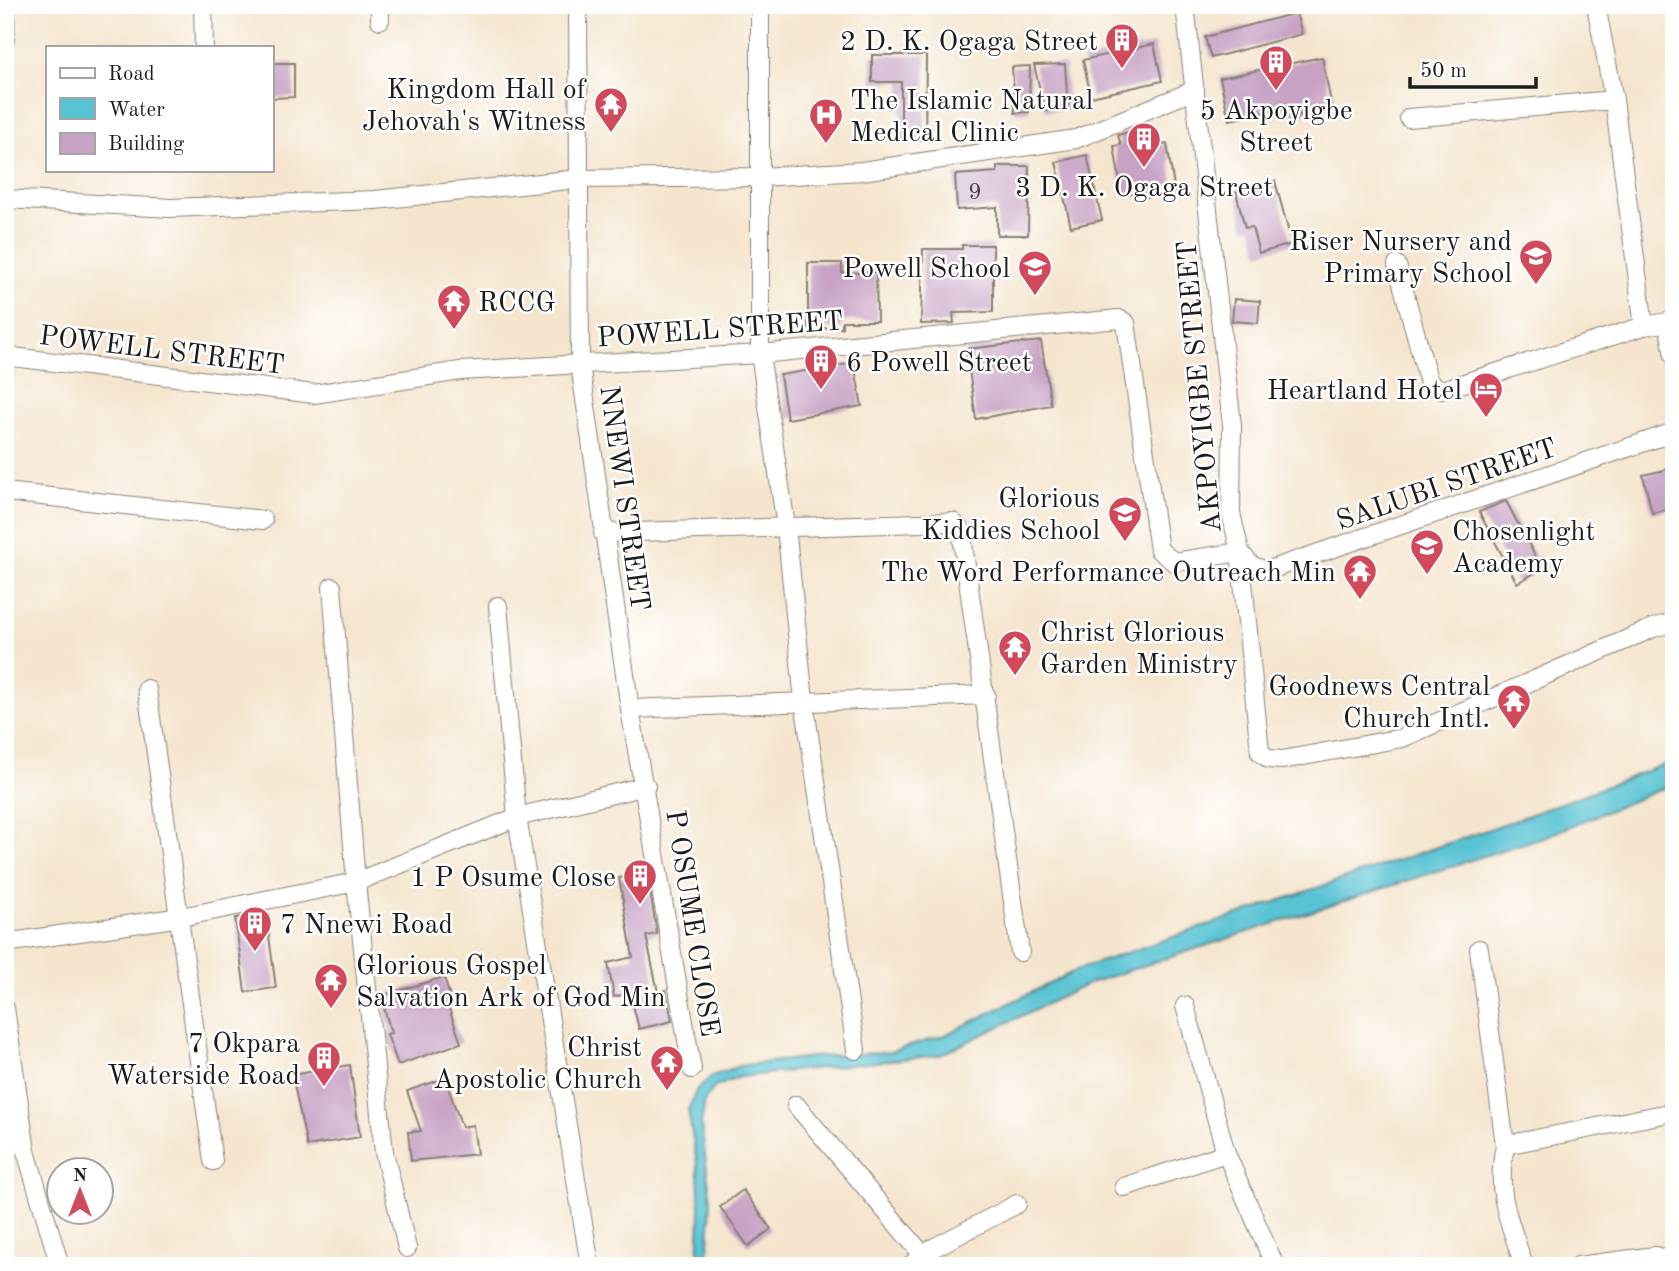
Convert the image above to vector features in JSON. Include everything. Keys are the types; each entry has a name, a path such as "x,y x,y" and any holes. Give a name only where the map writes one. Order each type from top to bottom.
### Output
{"street":[{"path":"5,39 6,5"},
{"path":"204,5 204,46"},
{"name":"NNEWI STREET","path":"578,5 580,365 630,709 646,786"},
{"path":"760,5 760,354 786,526 804,701 856,1051"},
{"name":"AKPOYIGBE STREET","path":"1185,5 1233,425 1231,513 1240,552 1260,752 1269,759 1282,760 1402,738 1653,628 1674,622"},
{"path":"1596,5 1615,100 1644,326"},
{"path":"5,199 171,208 375,200 579,179 760,177 862,171 1076,139 1195,90"},
{"path":"1409,118 1615,100"},
{"path":"1397,265 1429,383 1443,390 1644,326 1671,321 1674,356"},
{"name":"POWELL STREET","path":"5,356 314,394 460,371 760,354 1119,318 1126,323 1159,550 1174,562 1240,552"},
{"name":"SALUBI STREET","path":"1240,552 1251,565 1266,571 1674,432"},
{"path":"5,492 263,520"},
{"path":"603,533 953,522 961,530 1020,951"},
{"path":"332,587 356,882 384,1152 407,1248"},
{"path":"498,606 517,817 590,1266"},
{"path":"147,689 213,1161"},
{"path":"630,709 986,695"},
{"path":"5,943 181,917 356,882 517,817 646,786"},
{"name":"P OSUME CLOSE","path":"646,786 692,1069"},
{"path":"1479,949 1505,1145 1499,1175 1504,1205 1524,1266"},
{"path":"1185,1006 1226,1153 1275,1266"},
{"path":"5,1008 26,1151 60,1266"},
{"path":"1674,1025 1674,1039"},
{"path":"796,1105 917,1260 1017,1204"},
{"path":"1505,1145 1674,1112"},
{"path":"1124,1187 1226,1153"},
{"path":"1578,1266 1655,1256 1674,1263"}],"water":[{"path":"1674,761 1674,784 1546,836 1090,983 940,1055 739,1077 715,1087 705,1100 701,1124 711,1201 708,1266 698,1266 700,1208 697,1163 688,1110 697,1089 712,1076 739,1066 812,1057 890,1052 945,1035 1079,969 1510,822"}],"building":[{"path":"1296,13 1302,34 1211,58 1205,37"},
{"name":"2 D. K. Ogaga Street","path":"1154,44 1162,81 1091,97 1083,60"},
{"path":"872,55 926,55 925,140 901,140 901,82 872,82"},
{"name":"5 Akpoyigbe Street","path":"1322,57 1332,108 1293,116 1291,107 1229,120 1220,78"},
{"path":"273,63 294,63 294,97 273,98"},
{"path":"1065,64 1068,110 1045,111 1034,65"},
{"path":"1030,66 1029,112 1015,113 1012,67"},
{"name":"3 D. K. Ogaga Street","path":"1142,128 1146,141 1153,140 1154,146 1167,144 1175,193 1141,198 1140,192 1122,195 1114,146 1121,145 1118,135"},
{"path":"1087,155 1102,220 1071,227 1056,162"},
{"path":"997,166 1029,166 1028,235 997,235 997,207 957,210 955,175 997,172"},
{"path":"1275,181 1292,244 1259,253 1252,227 1245,228 1236,192"},
{"path":"962,245 993,245 993,312 953,313 954,323 921,324 923,249 962,249"},
{"path":"808,263 842,263 842,273 876,272 877,321 842,321 842,328 808,328"},
{"path":"1234,299 1260,301 1258,323 1232,321"},
{"path":"1041,341 1051,405 976,419 966,349"},
{"name":"6 Powell Street","path":"854,363 862,406 787,419 780,375"},
{"path":"1674,468 1674,508 1652,513 1643,475"},
{"path":"1506,501 1542,569 1517,583 1479,512"},
{"path":"647,873 657,934 646,936 658,992 666,990 672,1021 639,1029 630,993 614,997 608,963 633,957 619,878"},
{"name":"7 Nnewi Road","path":"266,914 276,988 245,992 235,918"},
{"path":"444,977 452,1004 448,1006 461,1043 398,1065 387,1034 391,1033 381,996"},
{"path":"350,1065 360,1137 307,1146 292,1075"},
{"path":"445,1078 462,1127 473,1125 477,1154 411,1161 408,1132 421,1131 407,1091"},
{"path":"743,1190 771,1229 748,1246 720,1207"}],"place":[{"name":"2 D. K. Ogaga Street","path":"1122,70"},
{"name":"5 Akpoyigbe Street","path":"1276,92"},
{"name":"Kingdom Hall of Jehovah's Witness","path":"611,134"},
{"name":"The Islamic Natural Medical Clinic","path":"826,145"},
{"name":"3 D. K. Ogaga Street","path":"1144,169"},
{"name":"Riser Nursery and Primary School","path":"1536,286"},
{"name":"Powell School","path":"1035,297"},
{"name":"RCCG","path":"454,331"},
{"name":"6 Powell Street","path":"821,391"},
{"name":"Heartland Hotel","path":"1486,419"},
{"name":"Glorious Kiddies School","path":"1125,543"},
{"name":"Chosenlight Academy","path":"1427,576"},
{"name":"The Word Performance Outreach Min","path":"1360,601"},
{"name":"Christ Glorious Garden Ministry","path":"1015,677"},
{"name":"Goodnews Central Church Intl.","path":"1514,731"},
{"name":"1 P Osume Close","path":"640,906"},
{"name":"7 Nnewi Road","path":"255,953"},
{"name":"Glorious Gospel Salvation Ark of God Min","path":"331,1010"},
{"name":"7 Okpara Waterside Road","path":"324,1088"},
{"name":"Christ Apostolic Church","path":"667,1092"}]}
